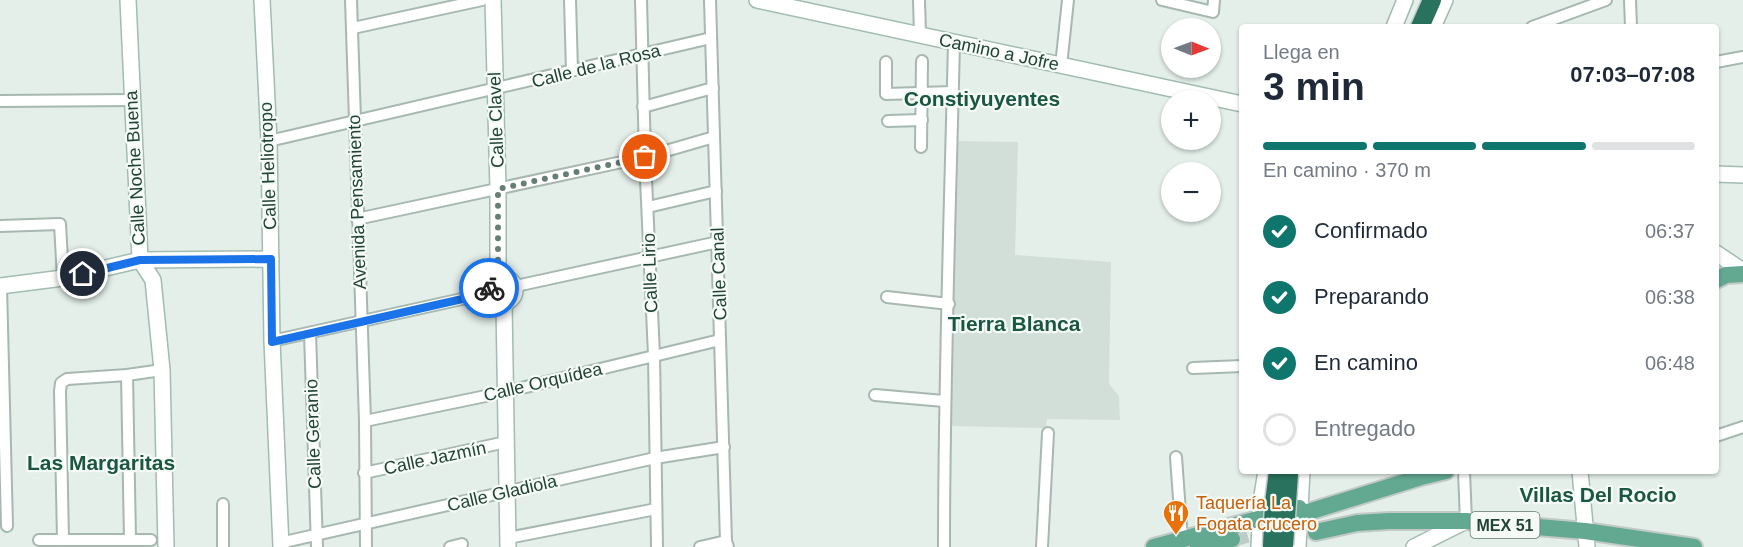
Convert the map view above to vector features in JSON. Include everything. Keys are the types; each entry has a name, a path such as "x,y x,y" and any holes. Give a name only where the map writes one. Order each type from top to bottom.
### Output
{"highway":[{"path":"1408,24 1418,0"},
{"path":"1421,24 1432,0"},
{"path":"1272,547 1278,474"},
{"path":"1284,547 1290,474"}],"main road":[{"name":"Calle Noche Buena","path":"128,0 140,260 153,280 162,370 166,547"},
{"name":"Calle Heliotropo","path":"262,0 269,141 272,342 280,545"},
{"name":"Calle Clavel","path":"493,0 498,277"},
{"name":"Camino a Jofre","path":"757,0 1239,103"},
{"path":"1395,24 1406,0"},
{"path":"1434,24 1445,0"},
{"path":"1719,174 1743,175"},
{"path":"1719,255 1743,272"},
{"path":"0,286 63,278 140,260 271,259"},
{"path":"1719,278 1743,272"},
{"path":"505,276 516,286 511,301 504,304 497,303 489,293 492,280 498,277 505,276"},
{"path":"504,304 508,543"},
{"path":"1259,547 1266,474"},
{"path":"1298,547 1302,511 1302,474"},
{"path":"1154,547 1260,518 1302,511 1433,474"},
{"path":"1580,474 1586,539"},
{"name":"MEX 51","path":"1316,532 1357,523 1389,520 1466,521 1586,539 1694,547"},
{"path":"1414,547 1466,521"},
{"path":"1198,547 1232,539"}],"street":[{"name":"Avenida Pensamiento","path":"351,0 365,422 366,547"},
{"path":"353,28 482,0"},
{"path":"570,0 572,71"},
{"name":"Calle Lirio","path":"641,0 654,356 657,547"},
{"name":"Calle Canal","path":"710,0 727,544"},
{"path":"919,0 920,34"},
{"path":"1061,66 1068,0"},
{"path":"1162,0 1213,12 1214,0"},
{"path":"1540,24 1605,0"},
{"path":"1630,0 1631,24"},
{"name":"Calle de la Rosa","path":"269,141 496,90 711,38"},
{"path":"944,547 944,401 949,304 954,43"},
{"path":"1719,61 1743,57"},
{"path":"921,147 922,61"},
{"path":"886,62 886,94 953,92"},
{"path":"644,106 713,88"},
{"path":"0,101 131,100"},
{"path":"888,121 922,120"},
{"path":"357,219 645,157 714,137"},
{"path":"648,207 716,191"},
{"path":"0,226 60,224 63,278"},
{"path":"516,286 718,242"},
{"path":"0,286 3,507 7,526"},
{"path":"272,342 489,293"},
{"path":"887,297 949,304"},
{"name":"Calle Geranio","path":"309,333 317,547"},
{"name":"Calle Orquídea","path":"365,422 504,392 720,340"},
{"path":"1193,368 1239,366"},
{"path":"63,540 60,387 67,380 162,370"},
{"path":"127,375 130,540"},
{"path":"875,395 944,401"},
{"path":"1719,435 1743,427"},
{"path":"1042,547 1048,433"},
{"name":"Calle Jazmín","path":"364,473 506,442"},
{"name":"Calle Gladiola","path":"280,545 365,523 655,458 724,447"},
{"path":"1176,457 1182,540"},
{"path":"1464,474 1466,521"},
{"path":"223,504 223,547"},
{"path":"508,543 656,509"},
{"path":"39,540 151,540"},
{"path":"450,547 462,544"},
{"path":"699,547 727,544"}],"shaded area":[{"path":"958,141 1018,142 1015,255 1111,262 1109,384 1119,396 1120,420 1047,419 1046,428 949,426"}],"tunnel":[{"path":"1232,539 1272,528"}],"way so far":[{"path":"489,288 492,280 498,277 498,189 645,157"}],"place":[{"name":"Taquería La Fogata crucero","path":"1176,536"}],"district":[{"name":"Constiyuyentes","path":"982,98"},
{"name":"Tierra Blanca","path":"1014,323"},
{"name":"Las Margaritas","path":"101,462"},
{"name":"Villas Del Rocio","path":"1598,494"}],"route":[{"path":"83,274 140,260 271,259 272,342 489,293 489,288"}]}
